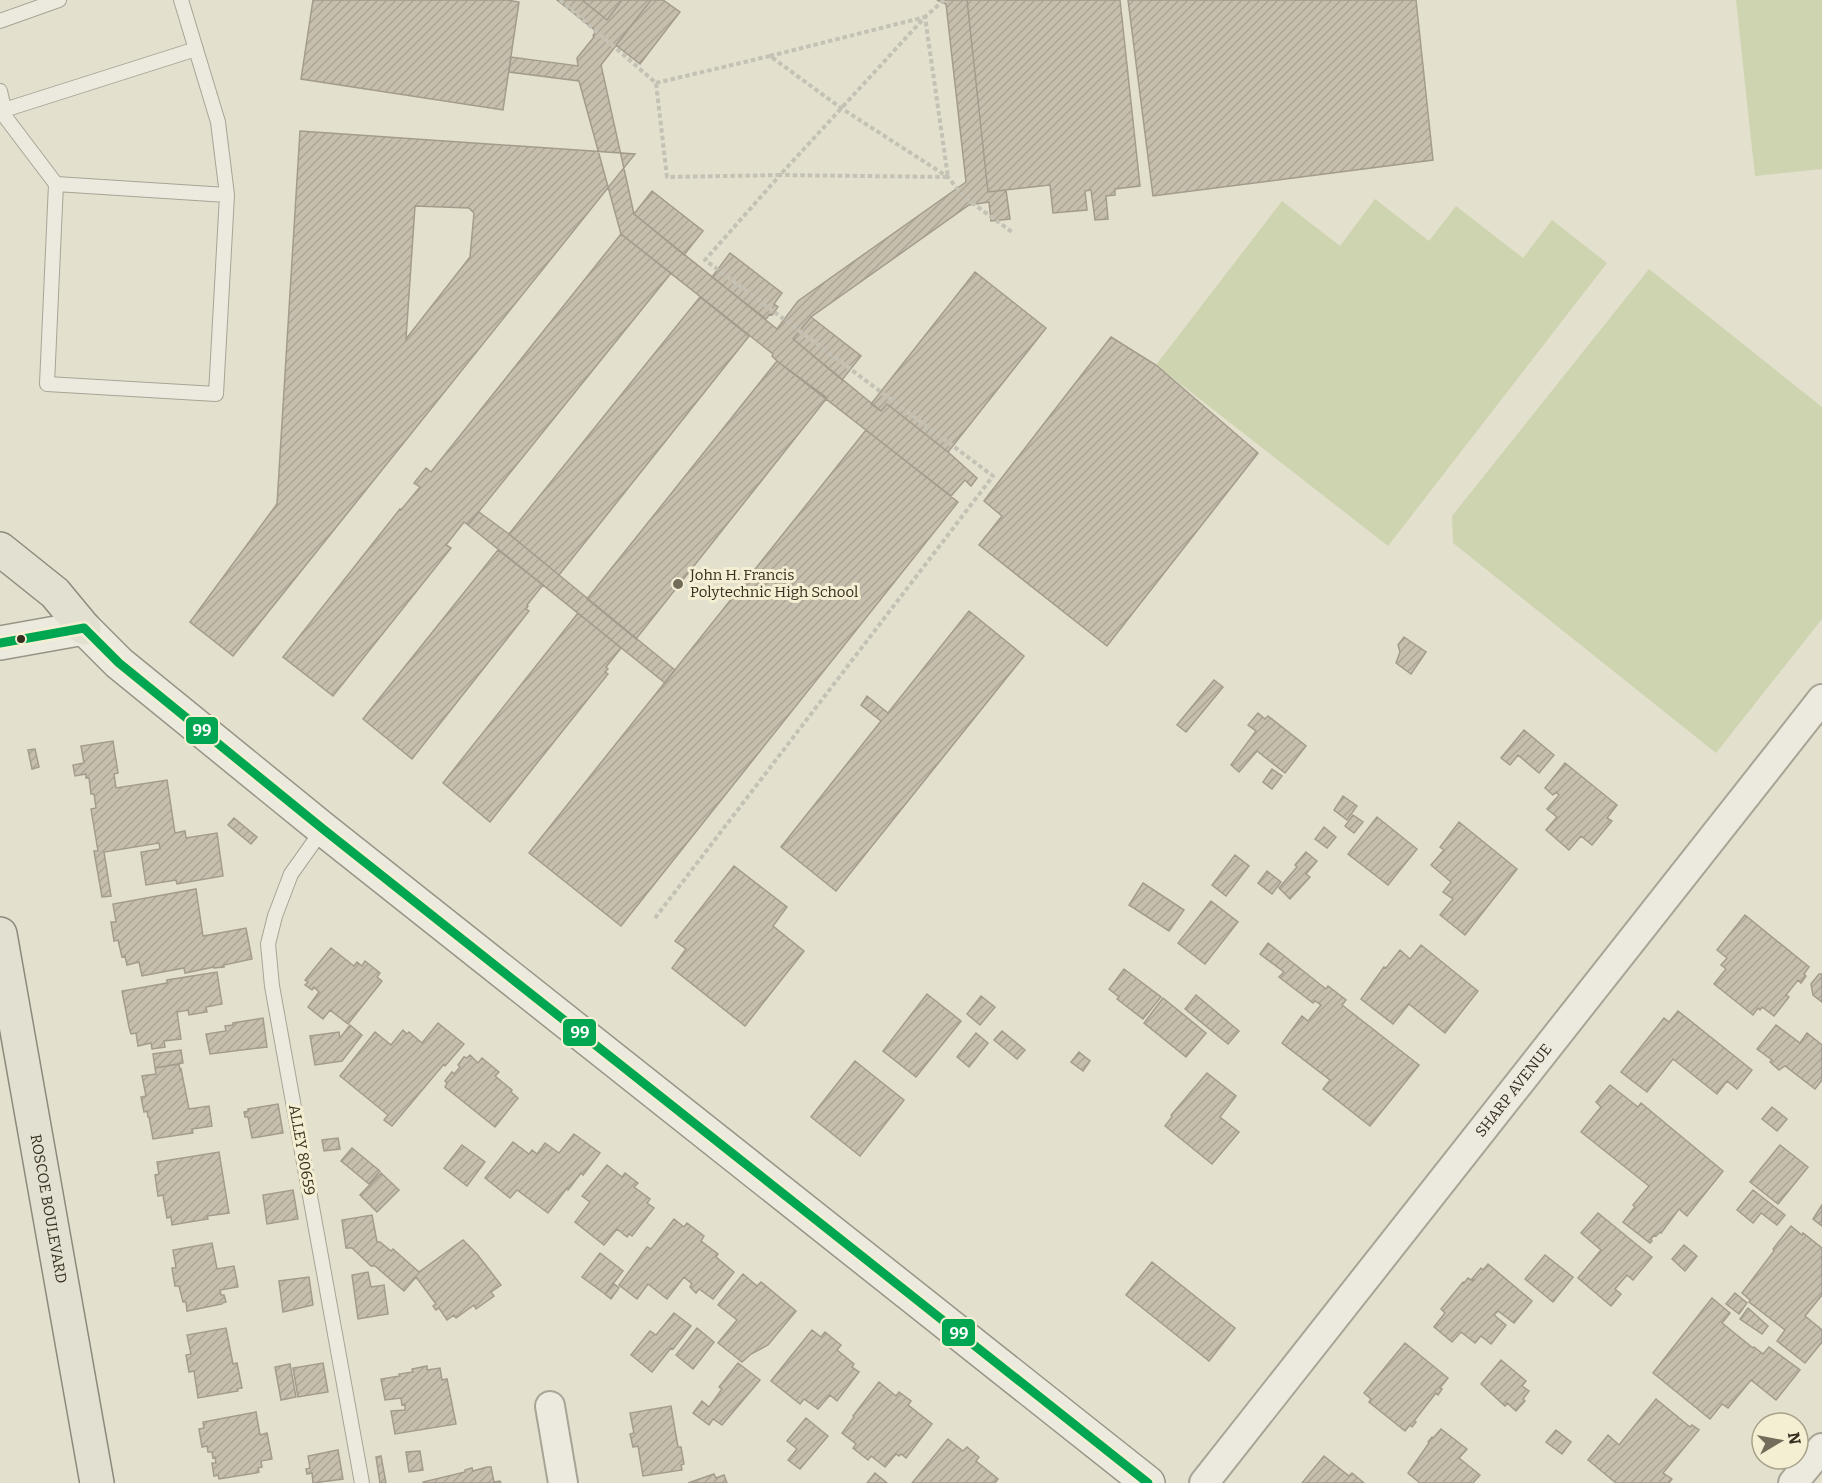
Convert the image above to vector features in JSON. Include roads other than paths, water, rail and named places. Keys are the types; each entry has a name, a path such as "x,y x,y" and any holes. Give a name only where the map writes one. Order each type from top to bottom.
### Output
{"main road":[{"path":"0,549 55,593 84,628"},
{"name":"ROSCOE BOULEVARD","path":"0,934 97,1483"}],"street":[{"path":"0,643 84,628 119,663 323,829 1148,1483"},
{"name":"SHARP AVENUE","path":"1204,1483 1822,699"},
{"path":"550,1406 563,1483"},
{"path":"1793,1483 1822,1448"}],"lane":[{"path":"0,21 59,0"},
{"path":"0,90 6,118 56,184 47,384 216,394 226,195 219,122 181,0"},
{"path":"4,110 196,49"},
{"path":"56,184 226,195"},
{"name":"ALLEY 80659","path":"323,829 291,874 275,915 268,944 272,986 362,1483"}],"place":[{"name":"John H. Francis Polytechnic High School","path":"678,584"}]}
